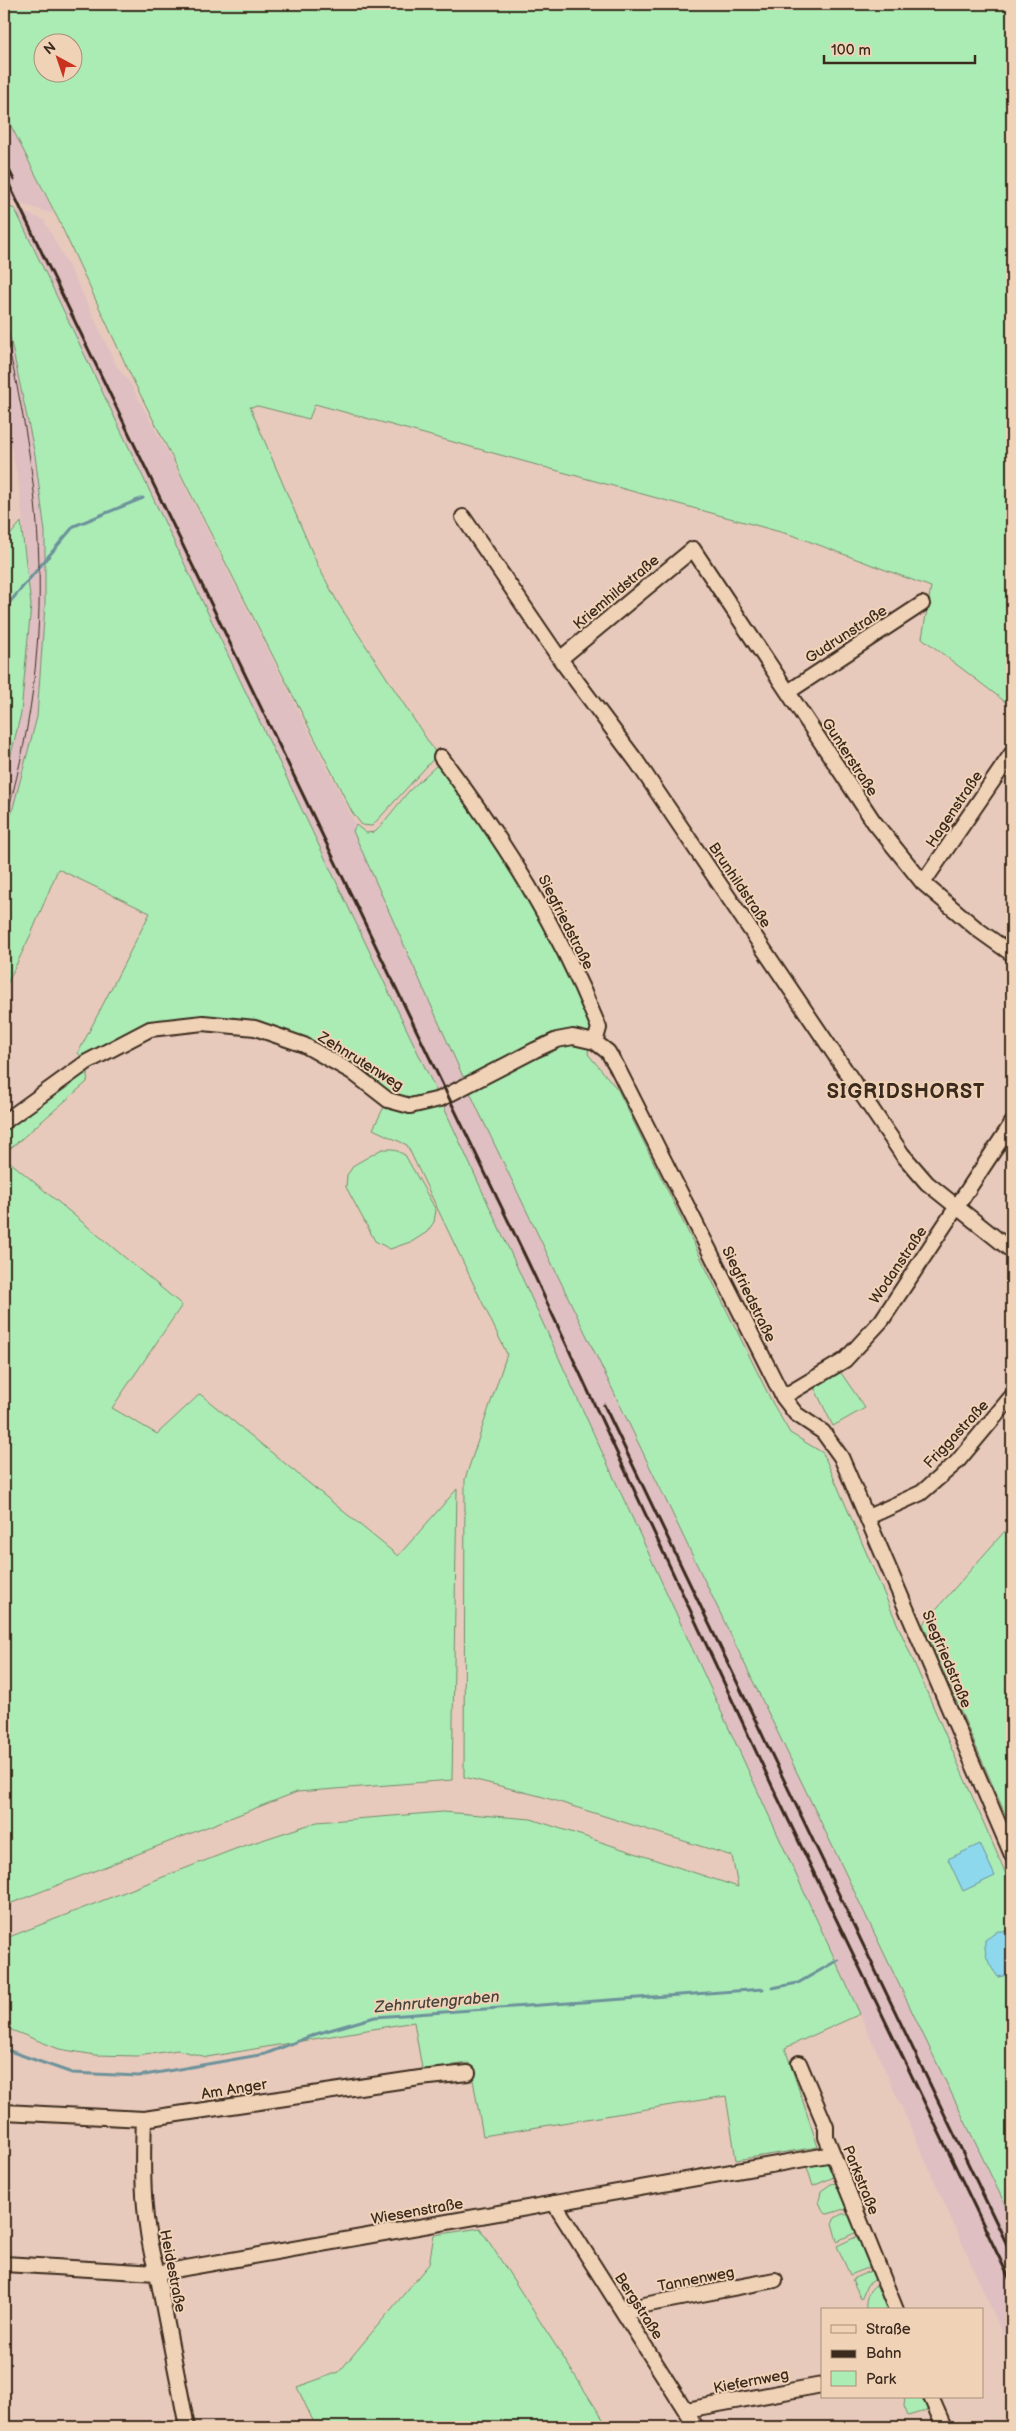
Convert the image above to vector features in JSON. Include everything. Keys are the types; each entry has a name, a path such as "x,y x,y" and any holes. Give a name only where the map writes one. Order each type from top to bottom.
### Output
{"street":[{"name":"Brunhildstraße","path":"463,517 560,659 637,762 902,1154 926,1183 1012,1251"},
{"name":"Kriemhildstraße","path":"560,659 693,549"},
{"name":"Gunterstraße","path":"693,549 874,822 923,883 976,929 1012,954"},
{"name":"Gudrunstraße","path":"788,692 922,604"},
{"name":"Hagenstraße","path":"923,883 1012,753"},
{"name":"Siegfriedstraße","path":"441,757 486,817 539,901 599,1028 595,1042 608,1052 617,1068 782,1398 796,1414 823,1432 841,1457 1012,1855"},
{"name":"Zehnrutenweg","path":"4,1122 87,1062 150,1029 203,1023 256,1028 304,1045 352,1072 388,1100 410,1106 440,1099 481,1076 557,1040 573,1037 595,1042"},
{"name":"Wodanstraße","path":"782,1398 845,1360 882,1320 1012,1123"},
{"name":"Friggastraße","path":"868,1517 921,1493 957,1462 1012,1396"},
{"name":"Parkstraße","path":"799,2063 826,2127 826,2137 895,2308"},
{"name":"Am Anger","path":"4,2112 144,2119 468,2073"},
{"name":"Heidestraße","path":"144,2119 144,2193 152,2255 187,2427"},
{"name":"Wiesenstraße","path":"4,2264 157,2273 833,2154"},
{"name":"Bergstraße","path":"554,2203 696,2427"},
{"name":"Tannenweg","path":"624,2313 644,2305 775,2280"},
{"name":"Kiefernweg","path":"686,2410 821,2385"},
{"path":"931,2398 944,2427"}],"shaded area":[{"path":"4,112 54,214 11,201 4,187"},
{"path":"15,209 44,220 81,290 116,365 130,383 174,464 356,825 353,831 478,1110 1012,2219 1012,2355 860,2014 440,1099"},
{"path":"4,309 35,455 45,532 45,605 37,717 4,842 4,783 21,713 31,605 19,485 4,412"}],"green space":[{"path":"4,4 1012,4 1012,707 922,638 931,587 795,536 315,404 309,419 258,406 250,407 318,566 338,603 437,755 372,826 362,825 352,812 132,378 59,221 4,112"},
{"path":"4,205 15,209 440,1099 860,2014 785,2048 818,2147 736,2160 726,2096 483,2136 470,2063 453,2065 451,2070 423,2074 414,2022 207,2057 177,2050 138,2056 95,2055 59,2049 4,2027 4,1939 235,1849 317,1822 443,1812 531,1819 738,1887 732,1856 540,1796 464,1777 465,1479 507,1354 407,1145 373,1129 388,1099 352,1072 255,1028 150,1029 87,1062 78,1053 150,913 58,869 32,932 4,990 4,842 37,717 45,605 45,532 35,455 4,309"},
{"path":"21,522 31,605 21,713 4,783 4,539"},
{"path":"436,766 444,767 537,903 592,1023 588,1054 618,1090 773,1404 790,1433 823,1453 1012,1888 1012,2219 478,1110 353,831 356,825 366,833 375,832 409,791"},
{"path":"84,1072 88,1072 87,1082 4,1154 4,1127"},
{"path":"382,1149 393,1149 405,1155 436,1210 434,1222 427,1232 413,1241 390,1249 375,1241 346,1187 347,1175 354,1165"},
{"path":"4,1157 182,1305 112,1408 157,1434 200,1394 398,1556 457,1489 452,1780 297,1792 4,1906"},
{"path":"839,1370 865,1408 833,1426 813,1385"},
{"path":"1012,1523 1012,1830 923,1624"},
{"path":"826,2162 836,2176 813,2186 806,2164"},
{"path":"837,2183 847,2208 828,2214 824,2213 819,2202 821,2191 831,2184"},
{"path":"842,2214 849,2214 855,2219 859,2231 837,2241 832,2223 835,2218"},
{"path":"480,2228 608,2427 316,2427 297,2387 339,2372 429,2264 434,2235"},
{"path":"860,2235 873,2266 850,2275 837,2246"},
{"path":"873,2270 877,2278 867,2285 861,2299 852,2279"},
{"path":"882,2283 892,2308 866,2308 866,2301 871,2289"},
{"path":"905,2398 926,2398 931,2409 908,2416 904,2406"}],"water":[{"path":"980,1844 995,1876 963,1891 948,1859"},
{"path":"998,1931 1012,1931 1012,1974 998,1977 988,1960 985,1951 985,1940"}],"waterway":[{"path":"4,609 74,526 143,498"},
{"name":"Zehnrutengraben","path":"772,1988 798,1983 838,1960"},
{"name":"Zehnrutengraben","path":"4,2049 72,2073 139,2076 265,2054 316,2034 375,2017 763,1989"}],"tram line":[{"path":"4,329 29,455 36,516 39,577 38,638 32,699 20,761 4,825"}],"railway":[{"path":"4,160 14,180"},
{"path":"4,174 528,1262 774,1790 1012,2284"},
{"path":"604,1405 1012,2255"}],"district":[{"name":"SIGRIDSHORST","path":"906,1091"}]}
